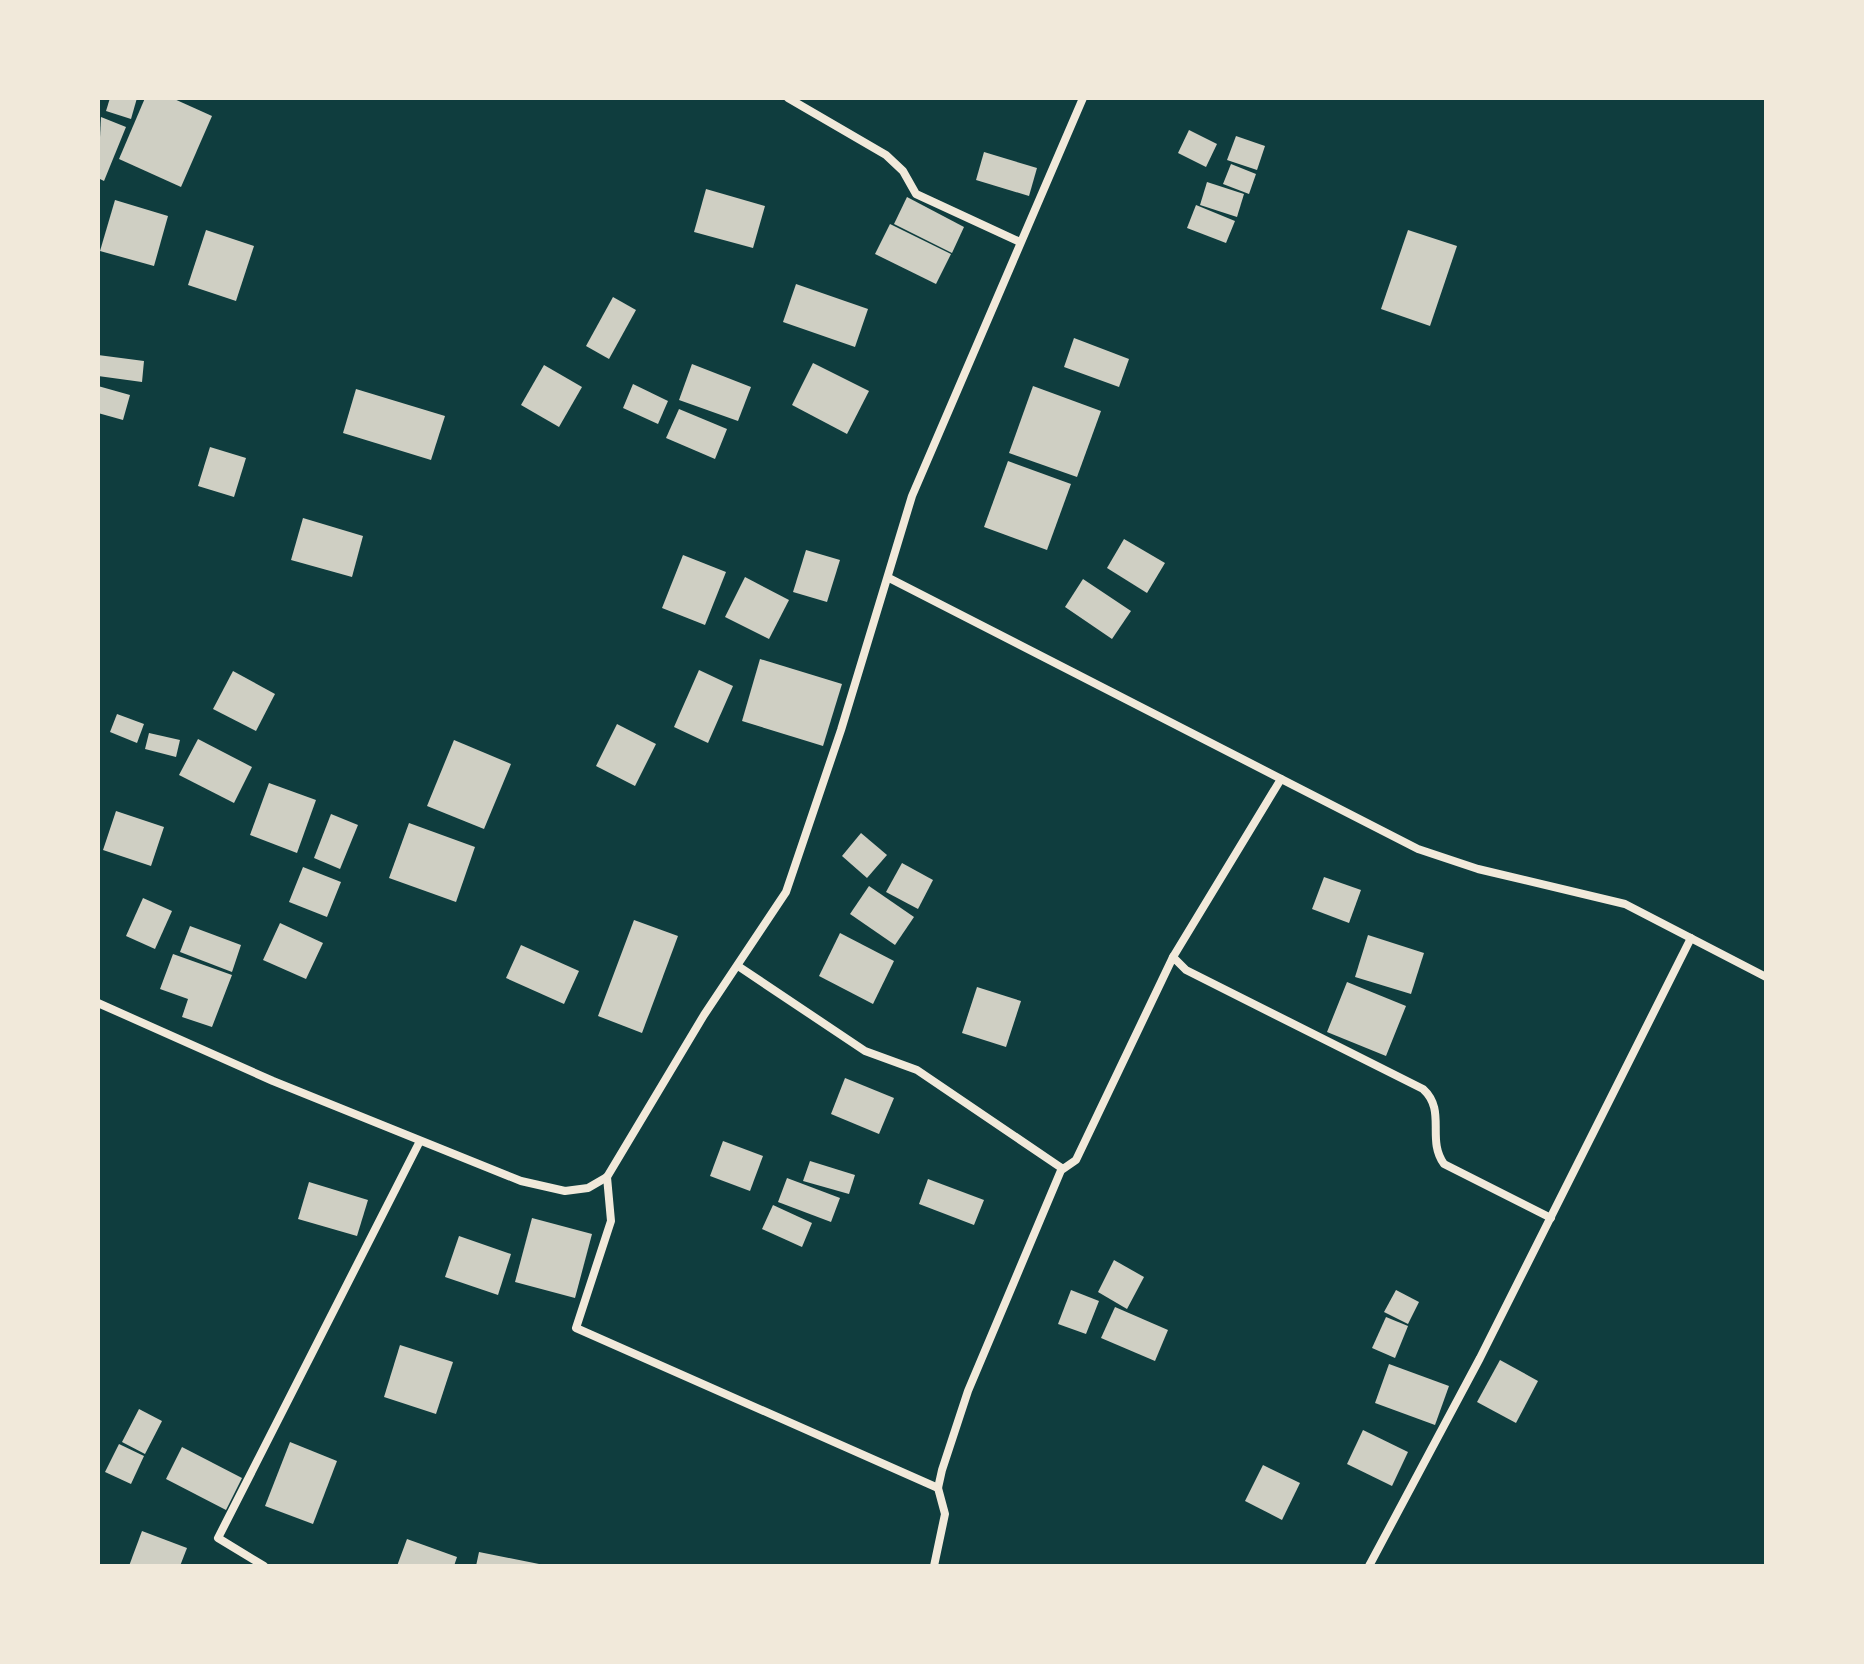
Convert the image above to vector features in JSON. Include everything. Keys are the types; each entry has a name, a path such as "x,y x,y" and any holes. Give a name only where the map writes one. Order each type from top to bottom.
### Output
{"street":[{"path":"788,98 886,155 903,171 916,194 1020,242"},
{"path":"98,1003 273,1081 521,1181 565,1191 588,1188 607,1177 786,892 889,578 912,496 1083,98"},
{"path":"889,578 1418,849 1478,869 1625,904 1766,977"},
{"path":"934,1566 945,1514 938,1488 968,1391 1062,1168 1076,1160 1173,957 1281,779"},
{"path":"1369,1566 1551,1218 1691,938"},
{"path":"1173,957 1186,970 1423,1089 1436,1105 1435,1150 1444,1164 1551,1218"},
{"path":"738,966 865,1051 917,1070 1062,1168"},
{"path":"264,1566 218,1538 420,1141"},
{"path":"607,1177 611,1221 576,1328 938,1488"}],"building":[{"path":"110,98 137,98 131,119 106,111"},
{"path":"145,98 172,98 212,116 181,187 119,159"},
{"path":"101,117 126,127 104,181 98,178"},
{"path":"1189,130 1217,144 1206,167 1178,153"},
{"path":"1236,136 1265,146 1257,170 1227,160"},
{"path":"984,152 1037,168 1029,196 976,180"},
{"path":"1231,164 1256,174 1249,194 1223,184"},
{"path":"1207,182 1244,194 1237,217 1200,205"},
{"path":"706,189 765,206 753,248 694,232"},
{"path":"907,197 964,227 952,253 894,224"},
{"path":"115,200 168,216 154,266 100,251"},
{"path":"1196,205 1235,221 1226,243 1187,228"},
{"path":"890,224 951,254 936,284 875,254"},
{"path":"206,230 254,246 236,301 188,285"},
{"path":"1408,230 1457,246 1430,326 1381,309"},
{"path":"796,284 868,309 855,347 783,322"},
{"path":"613,297 636,310 609,359 586,346"},
{"path":"1074,338 1129,359 1119,387 1064,367"},
{"path":"98,355 144,361 142,382 98,376"},
{"path":"813,363 869,391 847,434 792,405"},
{"path":"692,364 751,387 738,421 679,400"},
{"path":"544,365 582,387 559,427 521,405"},
{"path":"633,384 668,401 658,424 623,408"},
{"path":"98,386 130,395 123,420 98,413"},
{"path":"1033,386 1101,411 1077,477 1009,453"},
{"path":"356,389 445,416 431,460 343,433"},
{"path":"679,409 727,429 715,459 666,438"},
{"path":"210,447 246,458 234,497 198,486"},
{"path":"1008,461 1071,484 1047,550 984,527"},
{"path":"303,518 363,536 352,577 291,560"},
{"path":"1124,539 1165,563 1147,593 1107,568"},
{"path":"806,550 840,560 827,602 793,592"},
{"path":"683,555 726,572 705,625 662,608"},
{"path":"745,577 789,600 769,639 725,617"},
{"path":"1083,579 1131,611 1112,639 1065,607"},
{"path":"760,659 842,684 823,746 742,721"},
{"path":"699,670 733,686 708,743 674,727"},
{"path":"233,671 275,694 256,731 213,709"},
{"path":"117,714 144,724 137,743 110,732"},
{"path":"617,724 656,744 635,786 596,766"},
{"path":"149,733 180,740 176,757 145,749"},
{"path":"198,739 252,767 234,803 179,775"},
{"path":"454,740 511,764 484,829 427,806"},
{"path":"269,783 316,800 297,853 250,835"},
{"path":"116,811 164,827 151,866 103,850"},
{"path":"331,814 358,825 340,869 314,858"},
{"path":"409,823 475,847 456,902 389,878"},
{"path":"861,833 887,855 867,878 842,856"},
{"path":"902,863 933,880 918,909 886,892"},
{"path":"303,867 341,882 327,917 289,902"},
{"path":"1324,877 1361,890 1349,923 1312,909"},
{"path":"869,886 914,917 895,945 850,914"},
{"path":"143,898 172,911 155,949 126,936"},
{"path":"634,920 678,936 642,1033 598,1016"},
{"path":"280,923 323,943 306,979 263,960"},
{"path":"190,926 241,945 232,972 180,952"},
{"path":"840,933 894,961 873,1004 819,976"},
{"path":"1368,935 1424,953 1411,994 1355,977"},
{"path":"521,945 579,971 564,1004 506,978"},
{"path":"173,954 232,975 212,1027 182,1017 188,999 160,989"},
{"path":"1347,982 1406,1006 1386,1056 1327,1032"},
{"path":"977,987 1021,1001 1006,1047 962,1033"},
{"path":"845,1078 894,1098 879,1134 831,1114"},
{"path":"723,1141 763,1156 750,1191 710,1176"},
{"path":"810,1161 855,1175 849,1194 803,1181"},
{"path":"787,1178 840,1198 831,1222 778,1202"},
{"path":"928,1179 984,1200 974,1225 919,1204"},
{"path":"309,1182 368,1200 357,1236 298,1219"},
{"path":"773,1205 812,1223 802,1247 762,1229"},
{"path":"532,1218 592,1234 575,1298 515,1282"},
{"path":"459,1236 511,1254 498,1295 445,1277"},
{"path":"1114,1260 1144,1277 1127,1309 1098,1292"},
{"path":"1071,1290 1099,1301 1086,1334 1058,1324"},
{"path":"1396,1290 1419,1302 1408,1324 1384,1312"},
{"path":"1115,1307 1168,1330 1155,1361 1101,1338"},
{"path":"1386,1317 1408,1326 1395,1358 1372,1348"},
{"path":"400,1345 453,1362 436,1414 384,1397"},
{"path":"1500,1360 1538,1381 1516,1423 1477,1402"},
{"path":"1389,1364 1449,1386 1435,1425 1375,1403"},
{"path":"139,1409 162,1421 145,1454 122,1442"},
{"path":"1363,1430 1408,1452 1392,1486 1347,1464"},
{"path":"290,1442 337,1461 313,1524 265,1506"},
{"path":"119,1444 144,1456 131,1484 105,1472"},
{"path":"182,1447 242,1478 226,1510 166,1479"},
{"path":"1263,1465 1300,1483 1282,1520 1245,1501"},
{"path":"142,1531 187,1548 180,1566 129,1566"},
{"path":"407,1539 457,1557 454,1566 397,1566"},
{"path":"479,1552 544,1565 544,1566 476,1566"}]}
